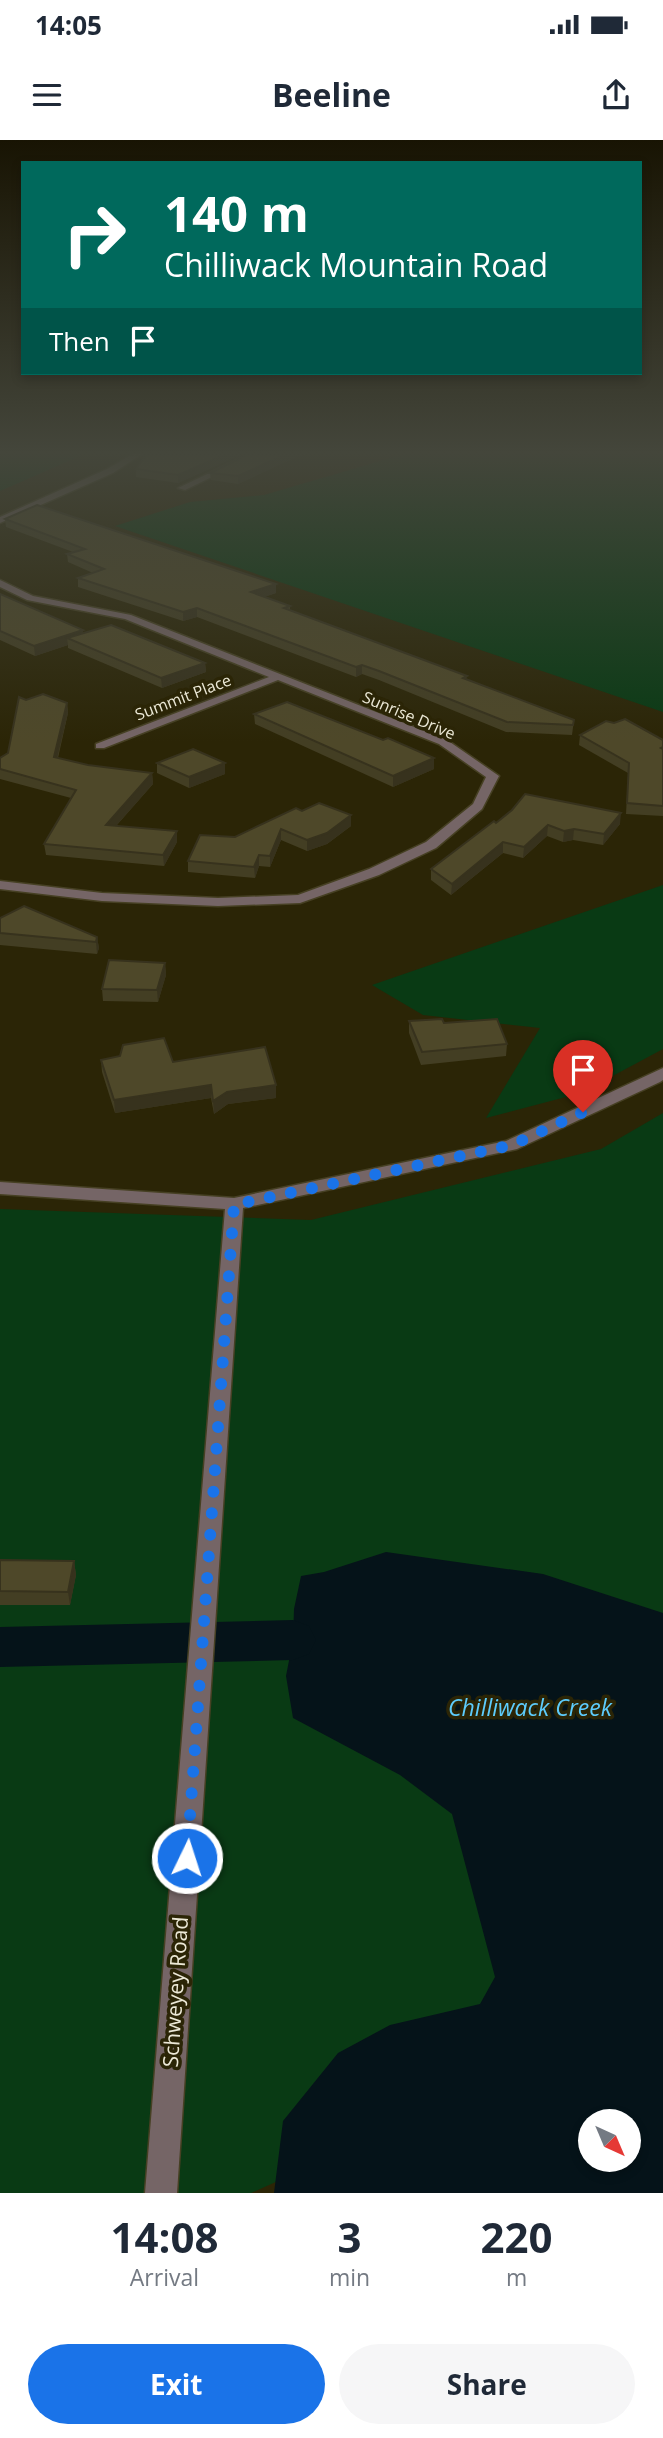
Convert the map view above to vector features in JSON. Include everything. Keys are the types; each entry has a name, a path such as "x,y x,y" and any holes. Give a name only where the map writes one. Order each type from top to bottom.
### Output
{"street":[{"name":"Sunrise Drive","path":"0,583 30,598 128,617 443,742 494,776 478,806 432,845 374,872 300,899 218,902 102,897 0,885"},
{"name":"Summit Place","path":"100,746 277,677"},
{"path":"0,1188 234,1205 512,1145 663,1073"},
{"name":"Schweyey Road","path":"161,2193 234,1205"}],"green space":[{"path":"185,550 663,550 663,712"},
{"path":"663,885 663,1049 581,1093 486,1118 540,1028 423,1015 372,985"},
{"path":"663,1113 663,1691 434,2111 251,2193 0,2193 0,1209 311,1220 601,1149"}],"water":[{"name":"Chilliwack Creek","path":"386,1552 543,1574 663,1613 663,2193 274,2193 283,2121 338,2053 390,2025 480,2004 495,1977 452,1814 400,1775 293,1718 286,1676 301,1576 324,1572"}],"building":[{"path":"82,550 173,550 276,584 251,592 290,606 284,608 467,676 463,678 574,720 573,725 507,722 379,671 362,665 356,667 197,608 183,612 78,578 104,569 67,554"},
{"path":"0,594 83,630 34,646 0,631"},
{"path":"111,625 205,663 161,678 67,638"},
{"path":"43,694 67,703 54,757 88,765 152,773 106,825 177,831 163,855 44,844 76,790 0,769 0,758 8,753 19,697 26,700"},
{"path":"287,702 383,740 388,738 434,758 393,776 254,714"},
{"path":"625,719 663,740 663,806 627,803 629,763 580,735 606,721 614,723"},
{"path":"193,749 225,763 189,777 157,763"},
{"path":"525,794 621,813 604,834 574,829 564,831 548,825 524,847 503,842 452,884 431,869 494,821 496,823 512,810"},
{"path":"319,803 351,815 327,833 307,840 281,829 270,856 259,855 254,867 188,861 200,835 235,837 296,808 302,811"},
{"path":"24,906 97,937 96,942 0,933 0,918"},
{"path":"109,960 165,963 157,990 102,989"},
{"path":"442,1019 444,1023 497,1019 507,1044 422,1052 409,1021"},
{"path":"164,1038 173,1062 265,1047 276,1085 227,1092 213,1101 211,1085 114,1100 101,1060 120,1056 123,1045"},
{"path":"0,1560 74,1561 68,1592 0,1591"}],"waterway":[{"name":"Chilliwack Creek","path":"0,1647 293,1640"}],"route":[{"path":"187,1858 234,1205 512,1145 583,1112"}]}
